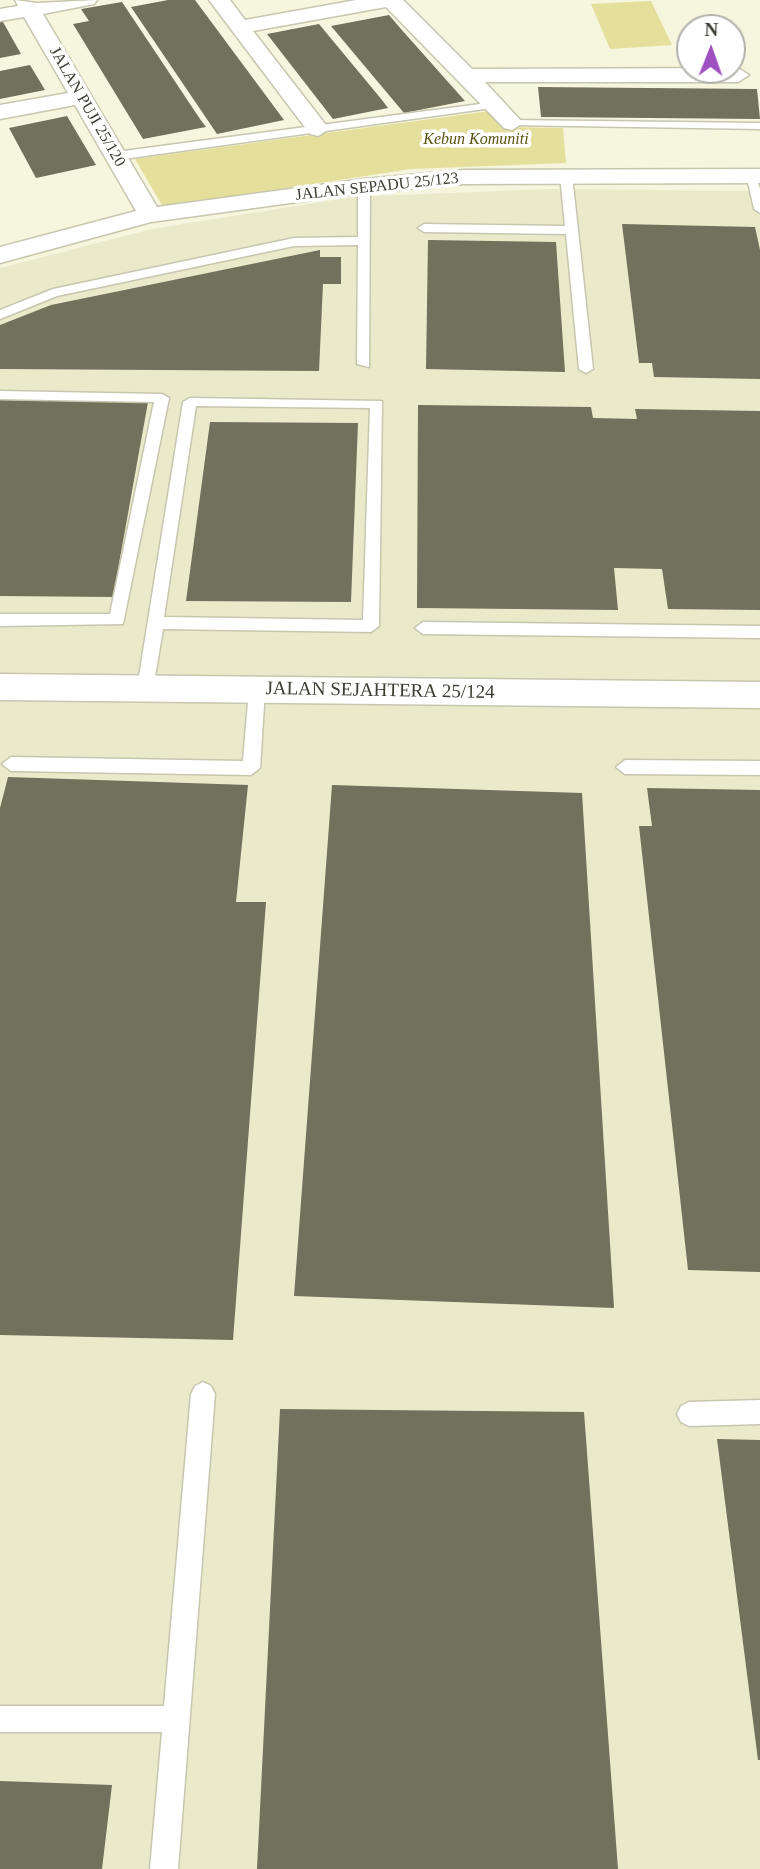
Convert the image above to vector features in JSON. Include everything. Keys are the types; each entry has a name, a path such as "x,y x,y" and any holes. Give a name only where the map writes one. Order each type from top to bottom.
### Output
{"street":[{"path":"0,15 28,5 87,0"},
{"path":"219,0 318,129"},
{"path":"239,27 392,0 512,123"},
{"name":"JALAN PUJI 25/120","path":"28,5 150,215"},
{"path":"465,76 676,75"},
{"path":"0,112 81,97"},
{"name":"JALAN SEPADU 25/123","path":"0,254 150,215 364,186 464,177 755,176"},
{"name":"JALAN SEJAHTERA 25/124","path":"0,687 760,695"}],"lane":[{"path":"116,156 495,106"},
{"path":"512,123 760,126"},
{"path":"566,175 586,369"},
{"path":"755,176 760,209"},
{"path":"364,186 364,364"},
{"path":"424,228 572,230"},
{"path":"0,314 52,293 294,242 363,241"},
{"path":"0,395 162,398 117,620 0,620"},
{"path":"145,689 155,623 190,402 377,404 371,626 155,623"},
{"path":"423,628 760,632"},
{"path":"11,764 251,768 257,690"},
{"path":"625,767 760,768"},
{"path":"164,1869 203,1394"},
{"path":"689,1413 760,1412"},
{"path":"0,1718 176,1719"}],"shaded area":[{"path":"549,189 760,191 760,1869 0,1869 0,268 152,229 352,197"}],"green space":[{"path":"651,1 672,45 610,49 591,4"},
{"name":"Kebun Komuniti","path":"490,111 503,127 563,128 566,163 411,169 163,207 135,159"}],"building":[{"path":"168,0 195,0 284,120 217,134 131,7"},
{"path":"122,2 206,127 143,139 73,24 89,21 81,9"},
{"path":"389,15 465,101 404,113 331,26"},
{"path":"0,22 3,22 21,54 0,58"},
{"path":"319,24 388,108 333,119 267,34"},
{"path":"30,65 45,90 0,99 0,71"},
{"path":"538,87 757,89 760,119 541,117"},
{"path":"67,116 96,165 36,178 9,128"},
{"path":"622,224 755,227 760,250 760,379 654,377 652,363 639,363"},
{"path":"428,240 556,242 565,372 426,369"},
{"path":"320,250 320,257 341,257 341,284 323,284 319,371 0,369 0,325 51,305"},
{"path":"0,400 148,402 113,597 0,596"},
{"path":"418,405 591,407 593,418 637,419 635,409 760,411 760,610 668,609 662,569 614,568 618,610 417,608"},
{"path":"210,422 358,423 351,602 186,601"},
{"path":"8,777 248,785 236,902 266,902 233,1340 0,1335 0,808"},
{"path":"332,785 582,793 614,1308 294,1296"},
{"path":"647,788 760,790 760,1272 688,1270 639,826 652,826"},
{"path":"280,1409 584,1412 618,1869 257,1869"},
{"path":"717,1439 760,1440 760,1760 758,1760"},
{"path":"0,1781 112,1785 102,1869 0,1869"}]}
